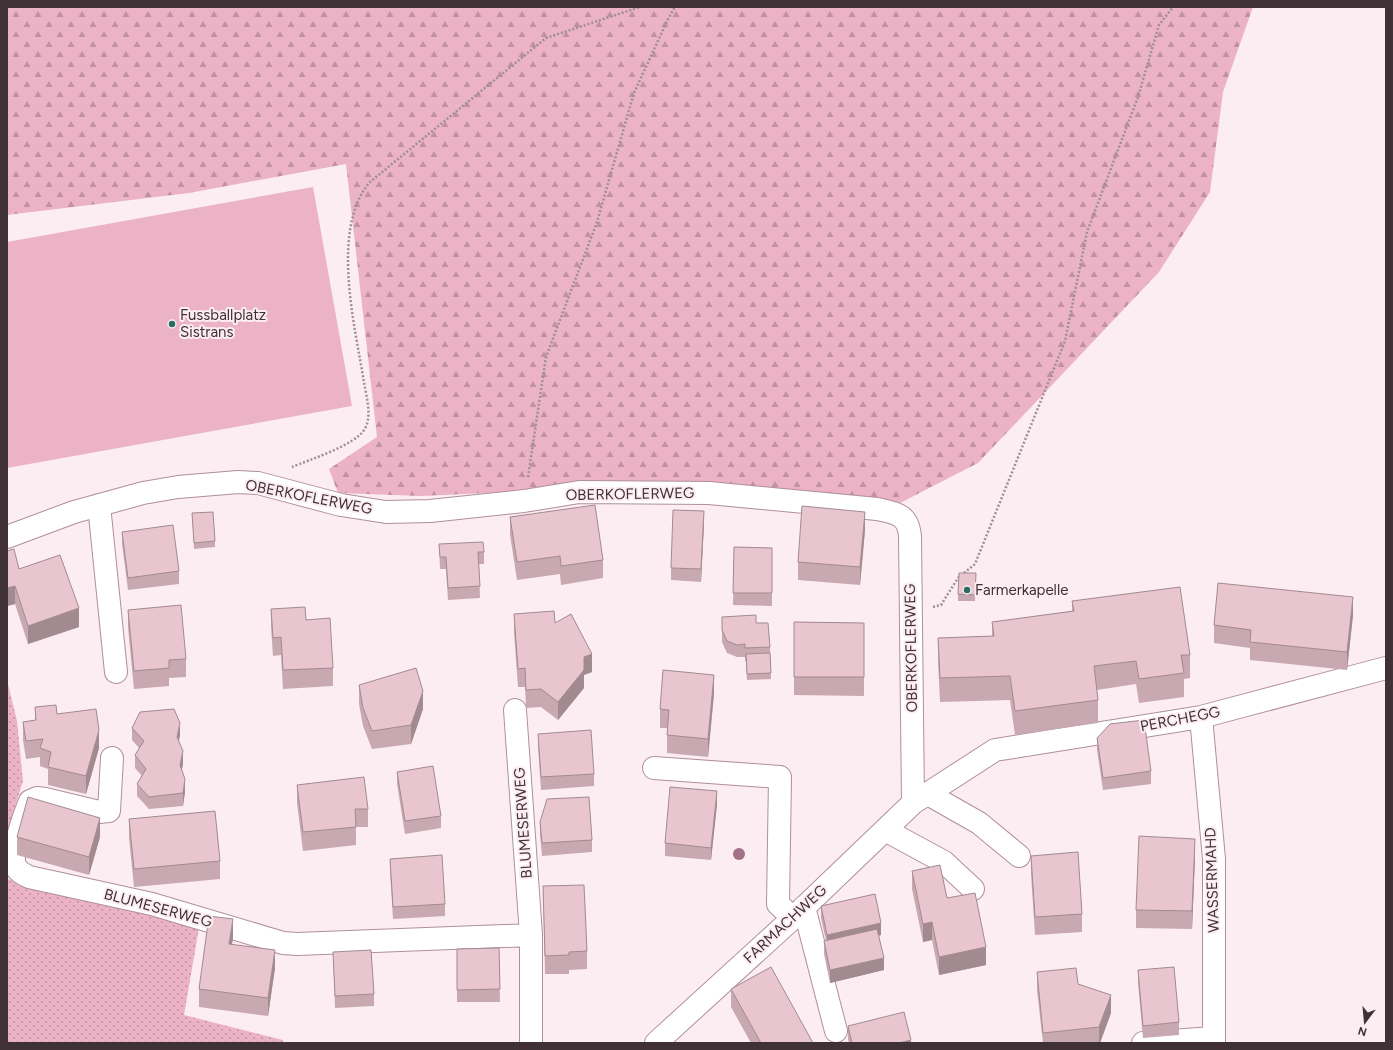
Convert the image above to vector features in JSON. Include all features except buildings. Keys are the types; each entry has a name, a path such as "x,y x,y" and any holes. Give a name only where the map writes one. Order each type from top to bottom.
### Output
{"street":[{"name":"OBERKOFLERWEG","path":"7,537 74,512 143,493 178,487 248,482 276,487 341,505 386,512 430,511 579,492 709,494 870,508 890,512 904,518 909,529 911,611 920,798"},
{"path":"99,505 116,672"},
{"name":"PERCHEGG","path":"920,798 995,750 1201,717 1386,668"},
{"name":"BLUMESERWEG","path":"514,710 531,935 531,1043"},
{"name":"WASSERMAHD","path":"1201,717 1214,859 1213,1041"},
{"name":"BLUMESERWEG","path":"112,758 109,811 99,812 45,799 37,798 30,801 13,856 16,868 22,873 29,877 152,904 283,943 297,944 531,935"},
{"path":"654,768 780,777 778,904 799,913 836,1031"},
{"path":"920,798 979,823 1019,856"},
{"name":"FARMACHWEG","path":"656,1043 799,913 920,798"},
{"path":"886,830 944,862 973,889"},
{"path":"1143,1043 1213,1041"}],"path":[{"path":"276,487 288,469 323,455 357,438 365,429 367,423 367,405 348,274 353,212 355,203 364,188 546,38 640,7"},
{"path":"524,500 546,357 597,222 634,93 668,19 676,7"},
{"path":"911,611 941,605 958,578 975,564 1065,341 1086,232 1138,97 1158,25 1173,7"}],"green space":[{"path":"7,7 1253,7 1223,92 1210,192 1159,272 978,463 900,503 707,483 421,496 338,493 329,469 377,437 346,164 189,193 7,215"},
{"name":"Fussballplatz Sistrans","path":"313,187 352,406 7,468 7,242"},
{"path":"7,680 17,721 23,781 7,833"},
{"path":"7,879 199,928 184,1015 283,1040 283,1043 7,1043"}],"place":[{"name":"Fussballplatz Sistrans","path":"172,324"},
{"name":"Farmerkapelle","path":"967,590"}]}
